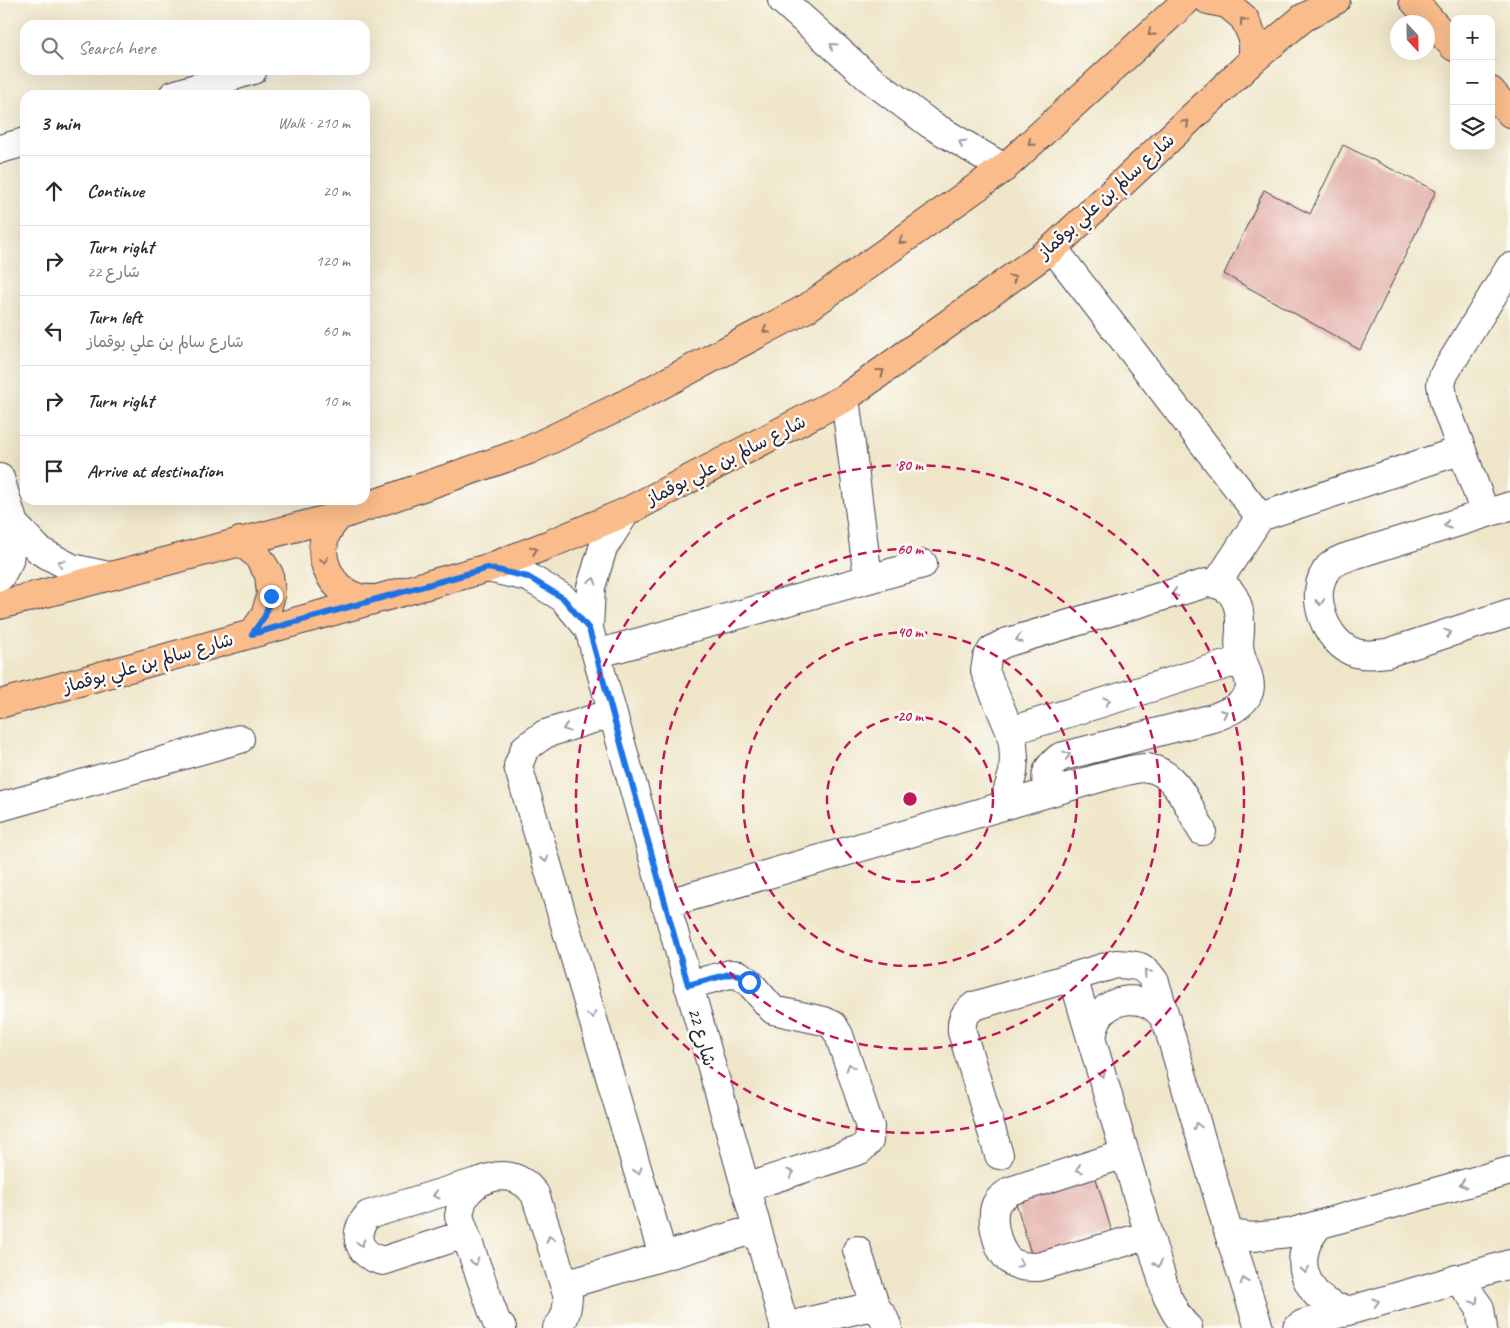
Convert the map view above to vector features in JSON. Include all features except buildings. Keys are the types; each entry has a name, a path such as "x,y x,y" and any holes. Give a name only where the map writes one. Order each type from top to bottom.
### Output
{"main road":[{"name":"شارع سالم بن علي بوقماز","path":"0,704 488,568 626,512 845,398 1054,248 1253,60 1303,18 1336,0"},
{"path":"1413,0 1450,42"},
{"path":"0,605 339,516 529,450 625,404 807,308 1004,168 1195,1 1226,4 1244,18 1253,38 1253,60"},
{"path":"1495,96 1510,113"},
{"path":"339,516 327,532 323,552 327,571 338,587 356,597 376,599"},
{"path":"240,541 258,555 269,574 271,596 265,616 252,634"}],"street":[{"path":"782,0 868,78 930,124 1004,168"},
{"path":"189,90 237,75"},
{"path":"0,149 20,143"},
{"path":"1054,248 1260,517"},
{"path":"1510,267 1442,378 1441,384 1444,402 1462,450 1497,510 1335,562 1328,568 1322,579 1319,605 1325,624 1337,642 1355,653 1367,655 1387,653 1510,613"},
{"path":"845,398 868,578"},
{"path":"1217,583 1260,517 1462,450"},
{"path":"0,478 14,524 9,561 0,577"},
{"name":"شارع 22","path":"626,512 604,548 591,587 592,641 785,1327"},
{"path":"14,524 40,551 72,568 108,576"},
{"path":"592,641 923,564"},
{"name":"شارع 22","path":"488,568 528,577 563,598 592,641"},
{"path":"1003,806 1013,773 1014,758 1010,731 985,671 987,658 992,650 1005,643 1024,637 1207,583 1217,583 1223,586 1236,600 1239,612 1241,660 1250,682 1249,692 1242,703 1228,712 1213,718 1060,757 1050,765 1046,772 1047,793"},
{"path":"1010,731 1241,660"},
{"path":"612,713 545,734 525,748 518,766 663,1256"},
{"path":"0,807 240,739"},
{"path":"665,904 1113,774 1146,768 1159,771 1178,787 1202,830"},
{"path":"999,1155 962,1032 961,1022 965,1013 974,1006 1116,964 1139,965 1148,972 1155,982 1229,1234 1259,1328"},
{"path":"688,985 730,974 739,975 749,982 773,1010 824,1021 833,1025 839,1035 870,1126 869,1141 860,1150 745,1188"},
{"path":"1073,977 1167,1296 1173,1309 1188,1328"},
{"path":"1092,1040 1093,1028 1098,1017 1106,1008 1117,1002 1129,999 1141,1001 1152,1006 1161,1014 1167,1024"},
{"path":"1125,1154 1010,1191 998,1201 994,1210 994,1227 998,1242 1009,1260 1024,1268 1038,1267 1149,1235"},
{"path":"1229,1234 1253,1237 1289,1233 1510,1171"},
{"path":"466,1234 383,1261 373,1258 364,1252 358,1233 361,1223 368,1215 482,1180 497,1176 511,1177 524,1183 535,1194 568,1297 567,1311 562,1323 557,1328"},
{"path":"482,1180 470,1189 462,1201 460,1216 496,1321 502,1328"},
{"path":"1319,1225 1310,1236 1304,1250 1303,1264 1306,1278 1313,1291 1323,1301 1336,1307 1350,1310"},
{"path":"565,1285 756,1229"},
{"path":"856,1250 882,1318"},
{"path":"1297,1328 1303,1324 1510,1264"},
{"path":"1456,1279 1480,1308 1483,1328"},
{"path":"785,1327 864,1308 882,1318"}],"route":[{"path":"271,596 265,616 252,634 488,568 528,577 563,598 589,629 688,985 730,974 739,975 749,982"}]}
